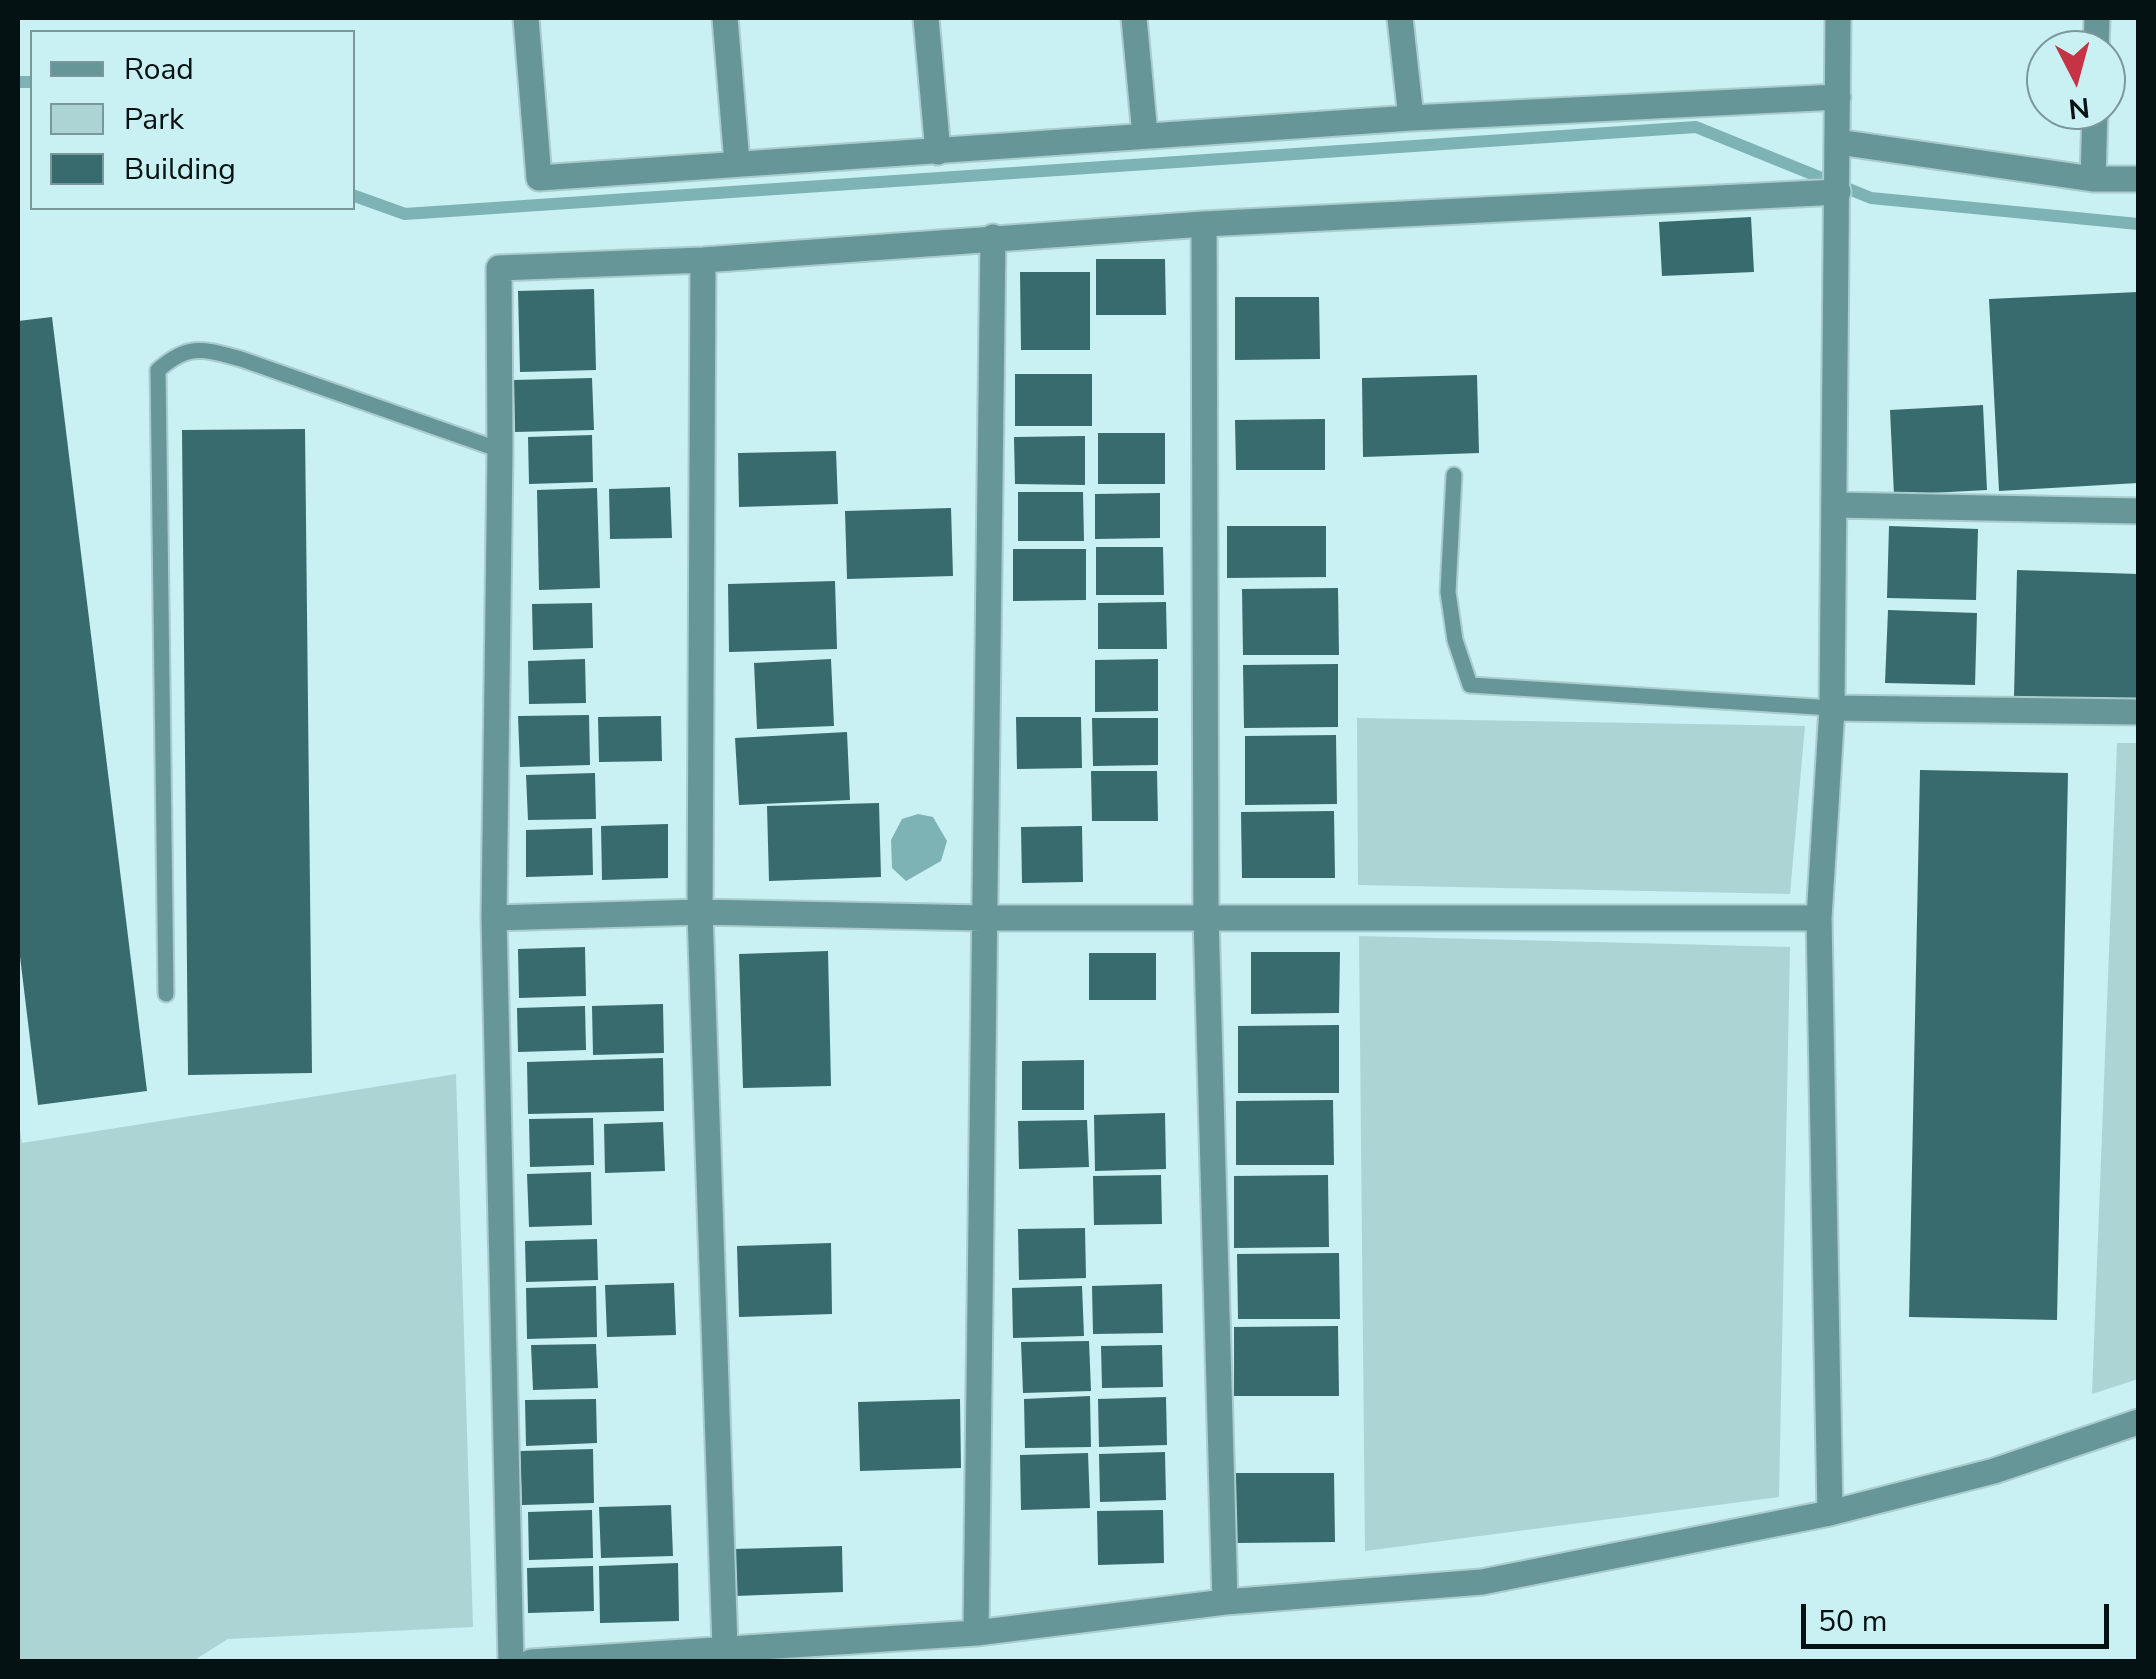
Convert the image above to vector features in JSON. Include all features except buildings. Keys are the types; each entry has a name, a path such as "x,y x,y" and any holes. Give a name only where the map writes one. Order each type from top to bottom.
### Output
{"street":[{"path":"526,18 539,178 1411,118 1838,97"},
{"path":"725,18 737,162"},
{"path":"926,18 938,152"},
{"path":"1134,18 1146,136"},
{"path":"1400,18 1411,118"},
{"path":"1830,1513 1819,918 1832,708 1838,18"},
{"path":"2093,179 2094,130"},
{"path":"510,1662 494,918 500,450 498,268 702,260 1838,172 2138,180"},
{"path":"1204,224 1206,916 1224,1602"},
{"path":"976,1633 994,237"},
{"path":"702,260 700,912 725,1648"},
{"path":"1835,506 2138,511"},
{"path":"1832,708 2138,712"},
{"path":"494,918 700,912 983,918 1819,918"},
{"path":"531,1662 976,1633 1224,1602 1482,1582 1830,1513 1994,1471 2138,1422"}],"lane":[{"path":"166,994 158,370 177,353 207,350 500,450"},
{"path":"1454,474 1448,592 1455,640 1470,685 1832,708"}],"green space":[{"path":"1357,718 1805,726 1790,894 1358,885"},
{"path":"2117,743 2138,743 2138,1379 2092,1394"},
{"path":"1359,936 1790,947 1779,1497 1365,1551"},
{"path":"456,1074 473,1627 228,1639 193,1661 18,1661 18,1119 22,1143"}],"water":[{"path":"918,814 933,817 947,841 941,861 906,881 892,868 891,840 902,819"}],"waterway":[{"path":"18,82 30,82"},
{"path":"355,196 405,214 1696,127 1871,198 2138,224"}]}
